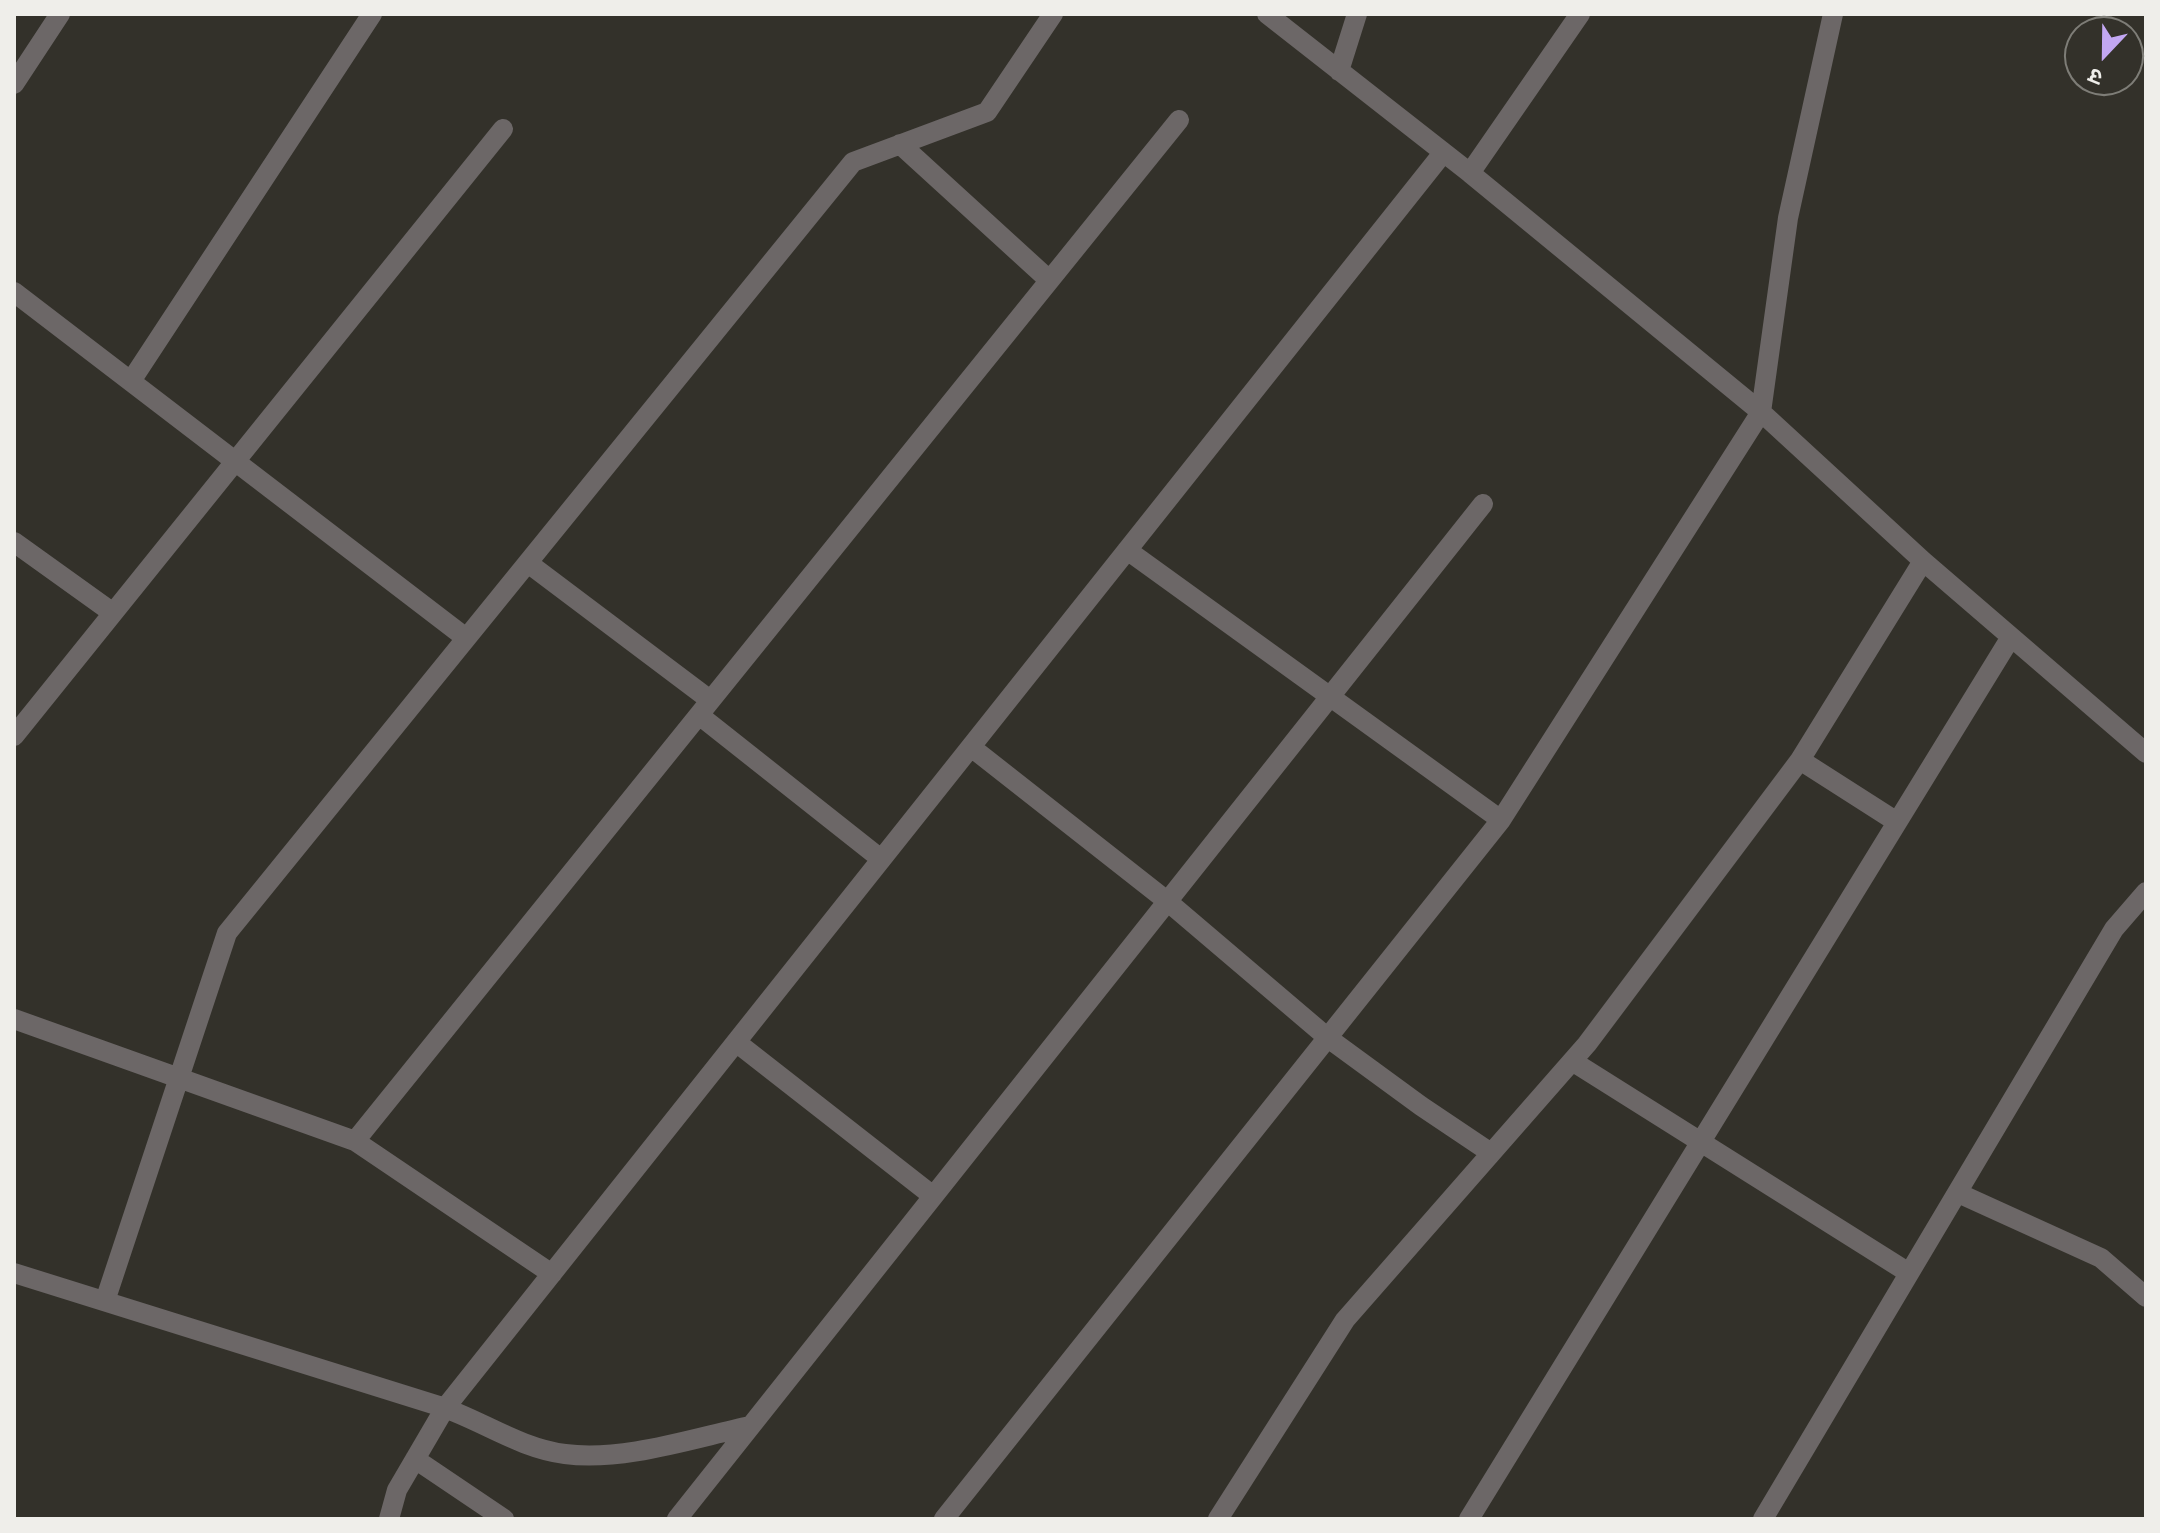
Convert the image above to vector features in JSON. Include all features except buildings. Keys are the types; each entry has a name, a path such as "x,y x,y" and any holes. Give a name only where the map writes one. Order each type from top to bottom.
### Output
{"street":[{"path":"14,84 60,14"},
{"path":"131,381 372,14"},
{"path":"105,1301 227,933 853,162 987,112 1053,14"},
{"path":"1267,14 1470,173 1761,412 1923,561 2146,753"},
{"path":"1339,71 1357,14"},
{"path":"1470,173 1580,14"},
{"path":"944,1519 1501,820 1761,412 1788,218 1833,14"},
{"path":"355,1141 1179,120"},
{"path":"14,736 503,129"},
{"path":"900,144 1049,280"},
{"path":"389,1519 397,1490 445,1408 1443,153"},
{"path":"14,292 466,638"},
{"path":"677,1519 1483,504"},
{"path":"14,542 113,613"},
{"path":"1127,550 1501,820"},
{"path":"1218,1519 1345,1320 1572,1061 1800,760 1923,561"},
{"path":"528,563 881,859"},
{"path":"1469,1519 2011,637"},
{"path":"971,747 1167,901 1328,1038 1491,1153"},
{"path":"1800,760 1897,822"},
{"path":"1763,1519 2114,929 2146,892"},
{"path":"14,1019 355,1141 552,1274"},
{"path":"736,1042 933,1196"},
{"path":"1572,1061 1909,1273"},
{"path":"1958,1193 2101,1258 2146,1297"},
{"path":"14,1273 445,1408 516,1442 566,1455 591,1456 633,1451 750,1426"},
{"path":"415,1459 504,1519"}]}
